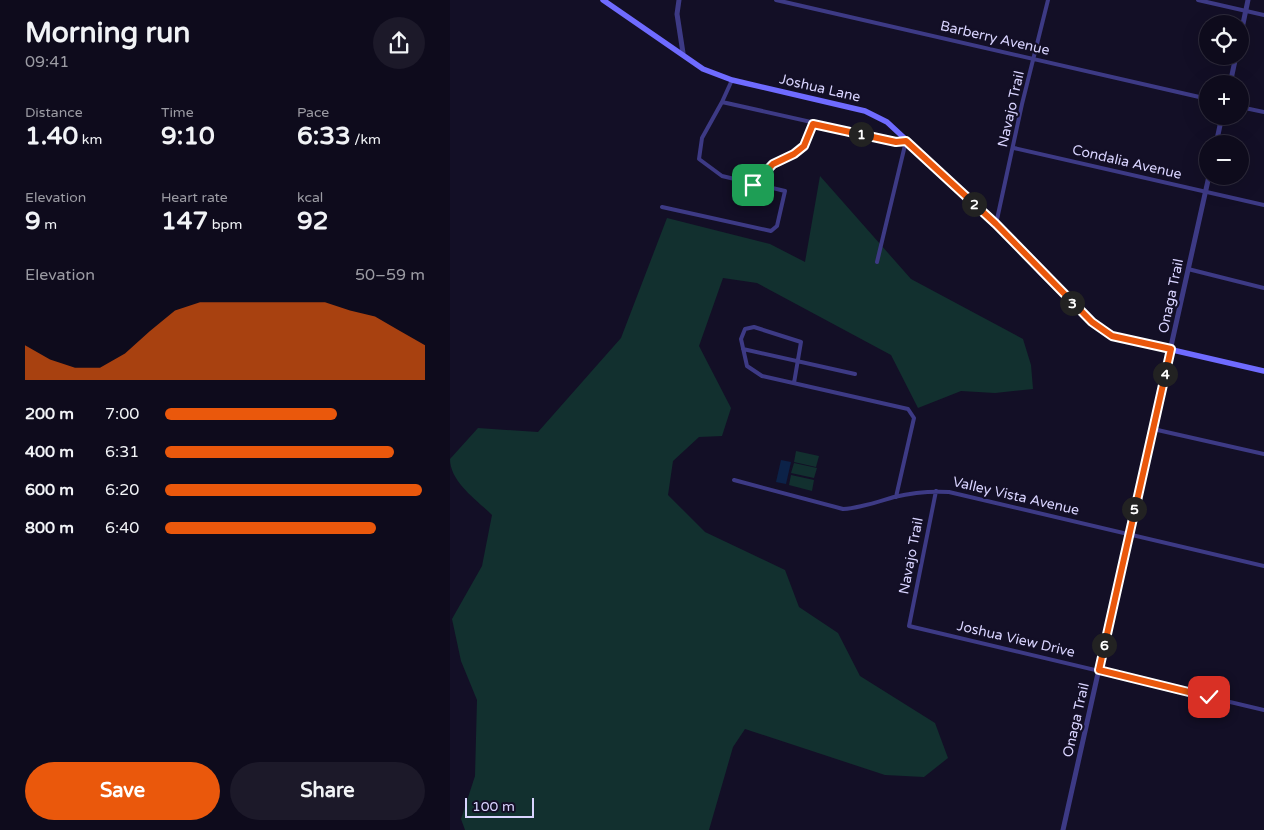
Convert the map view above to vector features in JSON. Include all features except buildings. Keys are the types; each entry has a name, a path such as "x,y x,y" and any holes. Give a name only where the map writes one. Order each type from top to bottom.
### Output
{"main road":[{"name":"Joshua Lane","path":"603,0 702,69 732,80 865,111 887,122 996,224 1040,272 1102,331 1112,336 1264,371"}],"street":[{"path":"679,0 677,14 683,54"},
{"name":"Barberry Avenue","path":"776,0 1199,97"},
{"name":"Navajo Trail","path":"996,224 1022,104 1035,59 1048,0"},
{"path":"1198,0 1264,15"},
{"path":"1245,15 1248,0"},
{"path":"662,206 771,231 777,226 785,191 753,185 722,176 699,159 702,138 732,80"},
{"path":"722,102 896,142 906,141 877,262"},
{"path":"1249,109 1264,112"},
{"path":"753,185 773,164 794,154 804,146 813,124"},
{"name":"Condalia Avenue","path":"1014,148 1264,205"},
{"name":"Onaga Trail","path":"1063,830 1207,185"},
{"path":"1188,269 1264,288"},
{"path":"794,383 802,342 754,327 745,330 741,339 747,366 762,376 908,409 912,413 914,418 896,497"},
{"path":"743,349 855,374"},
{"path":"1152,429 1264,454"},
{"name":"Valley Vista Avenue","path":"734,480 843,509 858,508 896,497 936,491 949,492 1264,566"},
{"name":"Navajo Trail","path":"908,626 936,491"},
{"name":"Joshua View Drive","path":"908,626 1264,710"}],"green space":[{"path":"820,176 911,279 1023,339 1031,365 1033,389 995,393 961,391 918,408 891,355 757,283 723,278 699,346 731,408 722,436 699,437 673,461 668,495 705,532 785,570 799,607 838,633 860,676 935,723 948,758 924,777 885,775 745,729 733,747 709,830 465,830 461,819 475,776 477,700 461,661 452,619 482,566 492,515 459,483 451,467 450,459 478,428 538,432 621,338 667,218 770,244 805,262"},
{"path":"796,451 819,456 816,467 794,462"},
{"path":"794,463 817,468 814,478 791,473"},
{"path":"791,475 814,480 812,491 789,485"}],"water":[{"path":"781,460 791,462 786,484 776,482"}],"route":[{"path":"753,185 773,164 794,154 804,146 813,124 896,142 906,141 996,224 1040,272 1102,331 1112,336 1171,349 1099,670 1209,697"}]}
